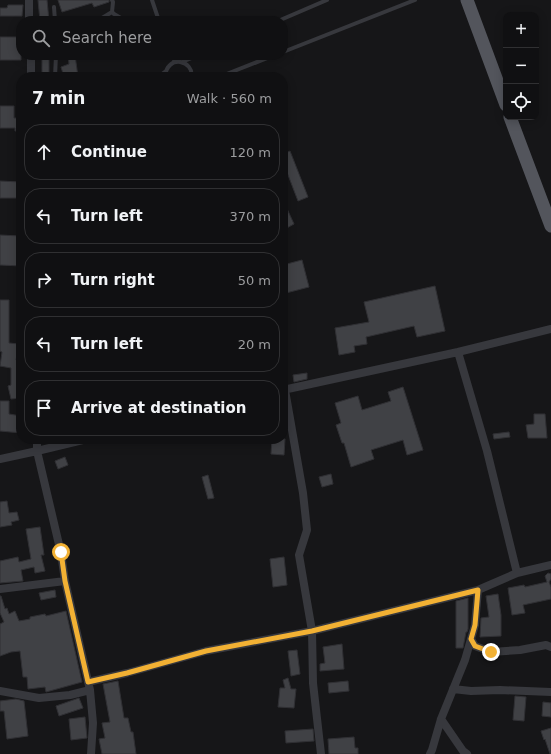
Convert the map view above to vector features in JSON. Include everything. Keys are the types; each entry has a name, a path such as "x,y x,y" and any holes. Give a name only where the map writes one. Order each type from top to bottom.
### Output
{"main road":[{"path":"467,0 503,97"},
{"path":"511,120 551,226"}],"street":[{"path":"29,0 30,16"},
{"path":"31,60 31,72"},
{"path":"288,389 458,352 551,329"},
{"path":"458,352 487,451 517,573"},
{"path":"288,412 303,493 307,530 299,555 312,631 313,683 321,754"},
{"path":"37,444 37,451 61,552 65,581 89,686 93,723 91,754"},
{"path":"0,459 66,444"},
{"path":"0,691 40,698 70,695 89,686 127,673 206,651 312,631 478,590 517,573 551,565"},
{"path":"0,589 65,581"},
{"path":"430,754 441,719 465,660 475,625 478,590"},
{"path":"471,639 475,646 491,652 520,650 546,645 551,647"},
{"path":"453,689 471,692 500,690 551,692"},
{"path":"441,719 463,751 467,754"}],"lane":[{"path":"112,0 112,12"},
{"path":"152,0 157,16"},
{"path":"288,17 327,0"},
{"path":"288,50 415,0"},
{"path":"54,7 55,16"},
{"path":"105,16 112,12"},
{"path":"112,12 117,16"},
{"path":"55,72 56,60"},
{"path":"166,71 170,65 175,62 187,60"},
{"path":"232,72 262,60"},
{"path":"182,62 189,66 191,72"}],"building":[{"path":"38,0 47,0 49,16 40,16"},
{"path":"58,0 109,0 109,2 94,7 92,3 62,12"},
{"path":"8,5 23,5 22,16 0,16 0,8 7,8"},
{"path":"0,37 16,37 16,60 0,60"},
{"path":"42,60 49,60 49,72 42,72"},
{"path":"69,60 76,60 77,72 62,72 61,67 69,64"},
{"path":"0,106 14,106 16,131 15,128 0,128"},
{"path":"290,151 308,197 298,201 288,175 288,152"},
{"path":"0,181 16,182 16,198 0,198"},
{"path":"288,211 294,224 288,227"},
{"path":"0,235 16,236 16,266 0,265"},
{"path":"302,260 309,287 288,292 288,264"},
{"path":"435,286 445,331 417,337 414,326 366,337 367,344 354,346 355,352 339,355 335,328 369,322 364,302"},
{"path":"0,300 9,300 9,343 16,344 16,398 11,399 8,386 11,385 11,368 0,366 2,352 0,351"},
{"path":"307,373 307,379 294,382 293,375"},
{"path":"403,387 423,450 407,455 403,440 371,450 374,459 351,467 344,443 342,443 336,425 341,423 335,403 358,396 362,410 391,401 388,392"},
{"path":"0,401 9,401 9,414 16,415 16,433 0,431"},
{"path":"534,414 545,414 547,438 528,438 526,425 534,424"},
{"path":"509,432 510,437 494,439 493,434"},
{"path":"272,444 285,444 284,455 271,454"},
{"path":"65,457 68,465 58,469 55,461"},
{"path":"331,474 333,484 322,487 319,477"},
{"path":"208,475 214,498 208,499 202,477"},
{"path":"7,501 9,513 17,512 19,520 11,522 12,525 0,527 0,502"},
{"path":"40,527 44,555 41,555 45,571 35,573 34,567 21,570 23,581 0,583 0,561 18,557 19,562 31,559 26,529"},
{"path":"284,557 287,585 273,587 270,559"},
{"path":"548,573 551,574 551,579 549,582 551,587 551,599 523,605 525,613 512,615 508,588 524,585 525,587 547,582 545,576"},
{"path":"55,590 56,597 41,600 39,593"},
{"path":"498,594 501,615 501,636 480,637 481,618 489,617 486,596"},
{"path":"0,596 5,609 7,608 9,614 15,611 19,621 30,619 30,617 45,614 46,616 66,611 82,682 46,692 45,687 28,689 27,677 23,677 20,651 11,652 0,656 0,624 4,622 0,613"},
{"path":"468,598 468,629 463,648 456,648 456,601"},
{"path":"342,644 344,669 320,671 320,664 325,663 323,647"},
{"path":"297,650 300,674 291,676 288,651"},
{"path":"288,678 291,689 296,689 294,708 278,707 280,688 285,688 283,680"},
{"path":"118,681 124,718 128,718 131,732 133,732 136,754 102,754 99,739 105,738 102,723 110,722 103,684"},
{"path":"348,681 349,691 329,693 328,683"},
{"path":"515,696 526,697 524,721 513,720"},
{"path":"79,698 83,708 59,716 56,706"},
{"path":"16,699 24,701 28,736 7,739 4,711 0,711 0,701"},
{"path":"543,702 551,703 551,717 542,716"},
{"path":"85,717 87,738 71,740 69,719"},
{"path":"551,728 551,753 550,754 541,731"},
{"path":"313,729 314,741 286,743 285,731"},
{"path":"354,737 355,748 358,748 358,754 329,754 328,739"}],"route":[{"path":"61,552 65,581 88,682 127,673 206,651 312,631 478,590 475,625 471,639 475,646 491,652"}]}
